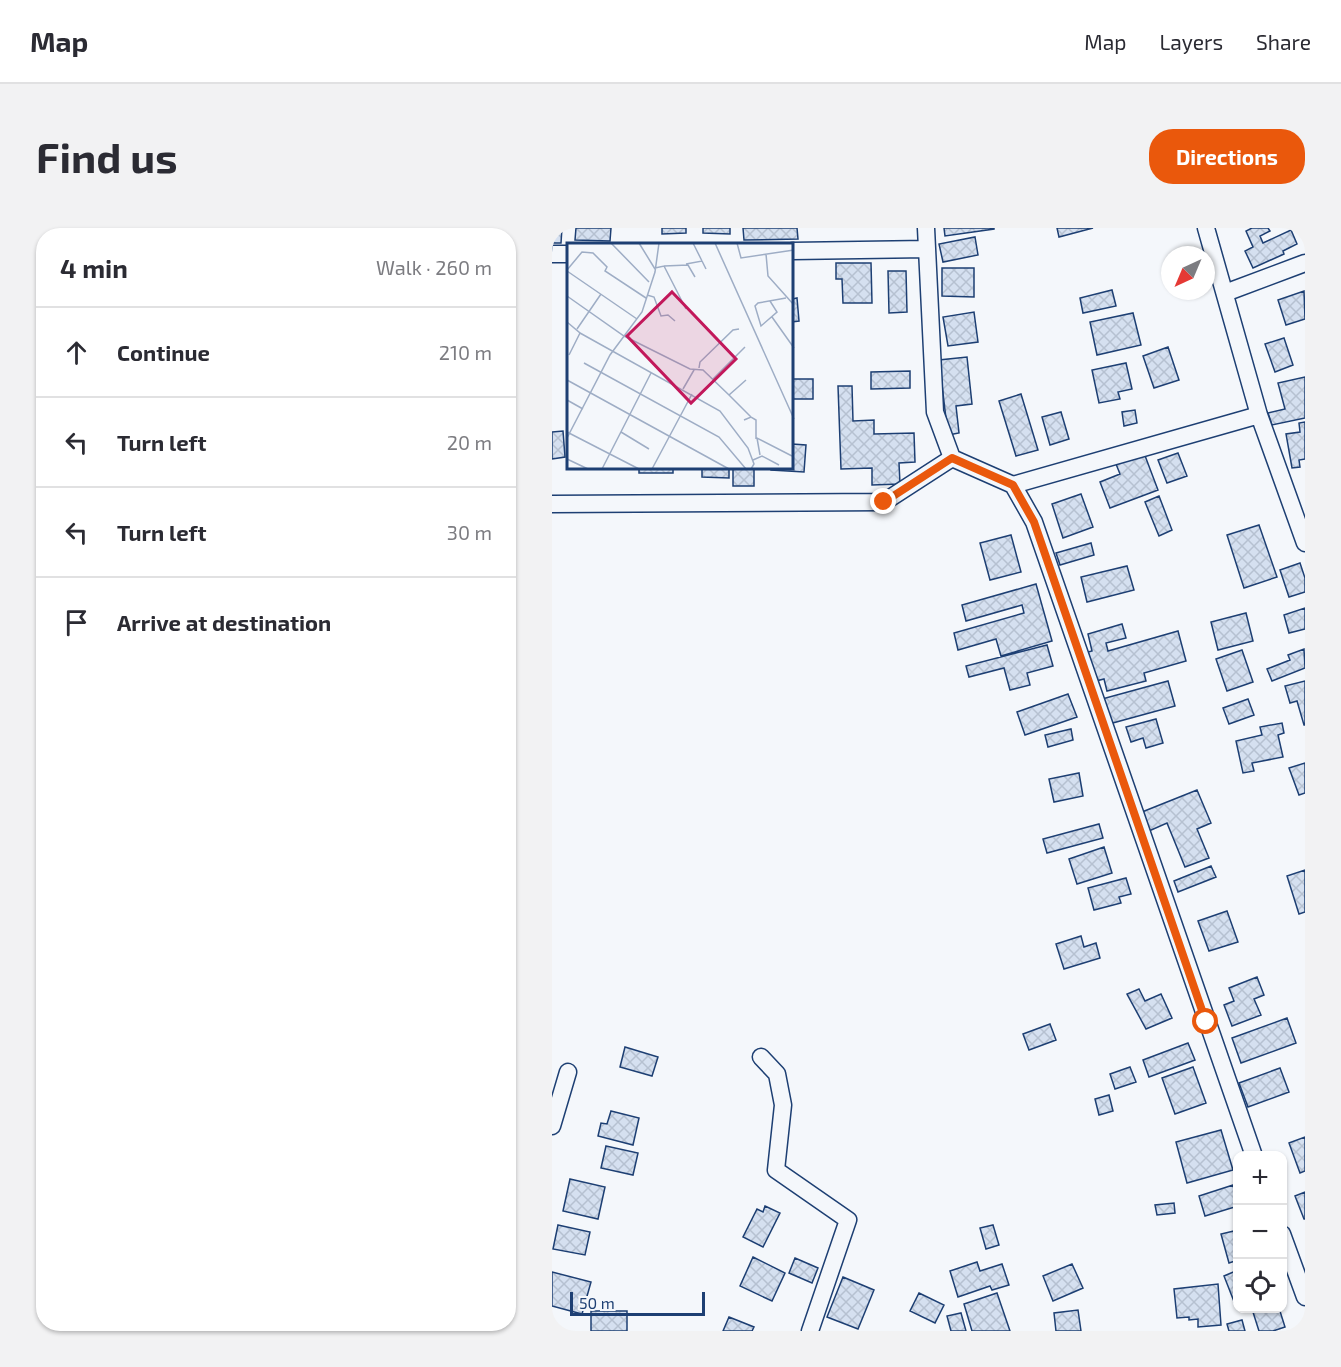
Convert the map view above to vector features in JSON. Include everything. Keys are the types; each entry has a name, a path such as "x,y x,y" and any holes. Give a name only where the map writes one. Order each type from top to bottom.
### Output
{"street":[{"path":"926,228 935,412 952,458 1013,485 1034,522 1202,1011 1253,1151"},
{"path":"1206,228 1259,415 1305,543"},
{"path":"794,251 927,249"},
{"path":"1225,293 1305,263"},
{"path":"1013,485 1259,415"},
{"path":"552,504 884,502 952,458"},
{"path":"761,1057 777,1074 783,1105 776,1170 848,1220 810,1331"},
{"path":"552,1126 568,1072"},
{"path":"1287,1248 1305,1297"}],"building":[{"path":"552,228 562,228 561,243 552,243"},
{"path":"576,228 611,228 610,241 575,240"},
{"path":"662,228 686,228 686,233 662,234"},
{"path":"703,228 730,228 730,234 703,233"},
{"path":"743,228 797,228 798,239 744,240"},
{"path":"944,228 994,228 994,229 945,236"},
{"path":"1057,228 1093,228 1059,237"},
{"path":"1252,228 1268,228 1270,231 1260,236 1263,243 1291,230 1297,244 1283,251 1284,254 1253,268 1245,251 1253,247 1246,231"},
{"path":"975,237 978,255 943,262 939,244"},
{"path":"836,263 871,263 872,303 843,303 842,279 836,279"},
{"path":"942,268 974,268 974,297 942,296"},
{"path":"888,271 906,271 907,312 889,313"},
{"path":"1112,290 1116,306 1083,313 1080,298"},
{"path":"1304,291 1305,319 1286,325 1278,300"},
{"path":"797,298 799,321 794,322 794,299"},
{"path":"974,312 978,342 948,346 943,317"},
{"path":"1133,313 1141,345 1097,355 1090,322"},
{"path":"1284,338 1293,365 1275,372 1265,344"},
{"path":"1168,347 1179,380 1154,388 1143,356"},
{"path":"967,357 972,404 956,406 959,433 948,435 939,360"},
{"path":"1126,363 1132,389 1118,392 1120,399 1099,403 1092,370"},
{"path":"910,371 910,388 871,389 871,372"},
{"path":"1305,377 1305,418 1272,425 1268,413 1285,409 1278,383"},
{"path":"794,379 813,379 813,399 794,399"},
{"path":"838,386 852,386 853,421 874,420 874,434 914,433 915,462 899,463 900,484 872,485 872,468 841,469"},
{"path":"1021,394 1038,450 1016,456 999,401"},
{"path":"1135,410 1137,423 1124,426 1122,412"},
{"path":"1061,412 1069,439 1050,445 1042,417"},
{"path":"1305,422 1305,459 1299,460 1300,467 1292,468 1286,434 1300,432 1299,423"},
{"path":"563,431 565,457 552,459 552,432"},
{"path":"794,444 806,445 804,472 771,470 794,470"},
{"path":"1144,453 1158,490 1110,508 1100,482 1120,474 1116,464"},
{"path":"1178,453 1187,476 1167,483 1158,460"},
{"path":"639,470 673,470 673,473 639,473"},
{"path":"702,470 729,470 729,478 702,477"},
{"path":"733,470 754,470 754,486 733,486"},
{"path":"1081,494 1093,527 1063,538 1052,504"},
{"path":"1159,496 1172,530 1159,536 1145,502"},
{"path":"1259,525 1277,577 1244,588 1227,535"},
{"path":"1011,535 1021,572 990,580 980,543"},
{"path":"1091,543 1094,555 1060,565 1056,553"},
{"path":"1300,563 1305,578 1305,592 1289,597 1280,570"},
{"path":"1127,566 1134,590 1087,602 1081,577"},
{"path":"1036,584 1052,641 1001,656 996,639 958,650 954,633 1024,613 1022,605 966,621 962,605"},
{"path":"1305,608 1305,629 1289,633 1284,615"},
{"path":"1246,613 1253,641 1218,650 1211,622"},
{"path":"1122,624 1126,638 1106,643 1108,651 1178,631 1186,661 1144,673 1146,681 1107,691 1104,679 1096,681 1088,652 1092,651 1088,634"},
{"path":"1047,645 1053,666 1027,673 1030,685 1010,690 1004,668 969,677 966,666"},
{"path":"1304,649 1305,668 1272,681 1267,669 1290,660 1288,655"},
{"path":"1242,650 1253,682 1227,691 1216,659"},
{"path":"1168,681 1175,706 1109,724 1102,699"},
{"path":"1305,681 1304,725 1297,701 1290,703 1285,686"},
{"path":"1068,694 1077,717 1025,735 1017,712"},
{"path":"1248,699 1254,715 1229,724 1223,708"},
{"path":"1156,719 1163,743 1146,748 1143,738 1131,742 1126,727"},
{"path":"1282,723 1284,733 1278,735 1283,757 1252,763 1254,771 1243,773 1236,741 1262,735 1260,727"},
{"path":"1071,729 1073,740 1048,747 1045,735"},
{"path":"1305,763 1305,793 1299,795 1289,768"},
{"path":"1079,773 1083,796 1054,802 1049,779"},
{"path":"1197,790 1211,823 1197,829 1209,858 1185,867 1167,823 1149,831 1142,812"},
{"path":"1099,824 1103,838 1047,853 1043,839"},
{"path":"1104,847 1112,873 1077,884 1069,859"},
{"path":"1211,866 1216,877 1178,892 1174,881"},
{"path":"1305,870 1305,912 1299,914 1287,876"},
{"path":"1126,878 1131,894 1119,897 1121,903 1094,910 1088,888"},
{"path":"1227,911 1238,942 1209,951 1198,921"},
{"path":"1081,936 1084,947 1096,943 1100,958 1064,969 1056,944"},
{"path":"1257,977 1264,995 1254,999 1261,1015 1232,1026 1224,1005 1234,1001 1229,988"},
{"path":"1139,989 1145,1001 1161,994 1172,1018 1146,1029 1127,994"},
{"path":"1287,1018 1296,1043 1241,1063 1232,1038"},
{"path":"1050,1024 1056,1040 1029,1050 1023,1034"},
{"path":"1188,1043 1195,1060 1149,1077 1143,1060"},
{"path":"625,1047 658,1057 652,1076 620,1067"},
{"path":"1130,1067 1136,1082 1115,1089 1110,1074"},
{"path":"1193,1067 1206,1103 1175,1114 1162,1078"},
{"path":"1280,1068 1289,1092 1248,1107 1239,1083"},
{"path":"1109,1095 1113,1111 1099,1115 1095,1099"},
{"path":"611,1111 639,1118 633,1145 598,1136 601,1123 607,1124"},
{"path":"1221,1130 1233,1170 1187,1183 1176,1142"},
{"path":"1305,1137 1305,1171 1300,1173 1289,1143"},
{"path":"606,1146 638,1153 633,1175 601,1168"},
{"path":"570,1179 605,1187 598,1219 563,1211"},
{"path":"1233,1185 1233,1208 1205,1216 1199,1196"},
{"path":"1305,1192 1305,1219 1304,1219 1295,1196"},
{"path":"1174,1203 1175,1213 1157,1215 1155,1205"},
{"path":"765,1206 780,1213 763,1247 743,1237 757,1209 763,1212"},
{"path":"558,1225 590,1232 585,1255 553,1249"},
{"path":"993,1225 999,1245 986,1249 980,1228"},
{"path":"1233,1231 1233,1262 1229,1263 1221,1234"},
{"path":"753,1257 785,1273 772,1301 740,1286"},
{"path":"795,1258 818,1268 812,1283 789,1273"},
{"path":"977,1262 980,1271 1002,1264 1009,1285 992,1290 990,1286 958,1297 950,1271"},
{"path":"1072,1264 1083,1288 1053,1301 1043,1276"},
{"path":"552,1272 591,1282 582,1314 552,1306"},
{"path":"1233,1272 1233,1299 1224,1276"},
{"path":"843,1277 874,1290 858,1329 827,1317"},
{"path":"1218,1284 1221,1325 1198,1327 1198,1319 1177,1318 1174,1289"},
{"path":"919,1293 944,1305 935,1323 910,1311"},
{"path":"997,1293 1010,1331 972,1331 964,1304"},
{"path":"1078,1310 1081,1331 1056,1331 1054,1313"},
{"path":"591,1311 627,1311 627,1331 591,1331"},
{"path":"961,1313 966,1331 951,1331 947,1316"},
{"path":"1253,1313 1281,1313 1285,1327 1273,1331 1259,1331"},
{"path":"729,1317 754,1327 752,1331 723,1331"},
{"path":"1242,1320 1245,1331 1229,1331 1227,1324"}],"route":[{"path":"884,502 952,458 1013,485 1034,522 1206,1022"}]}
